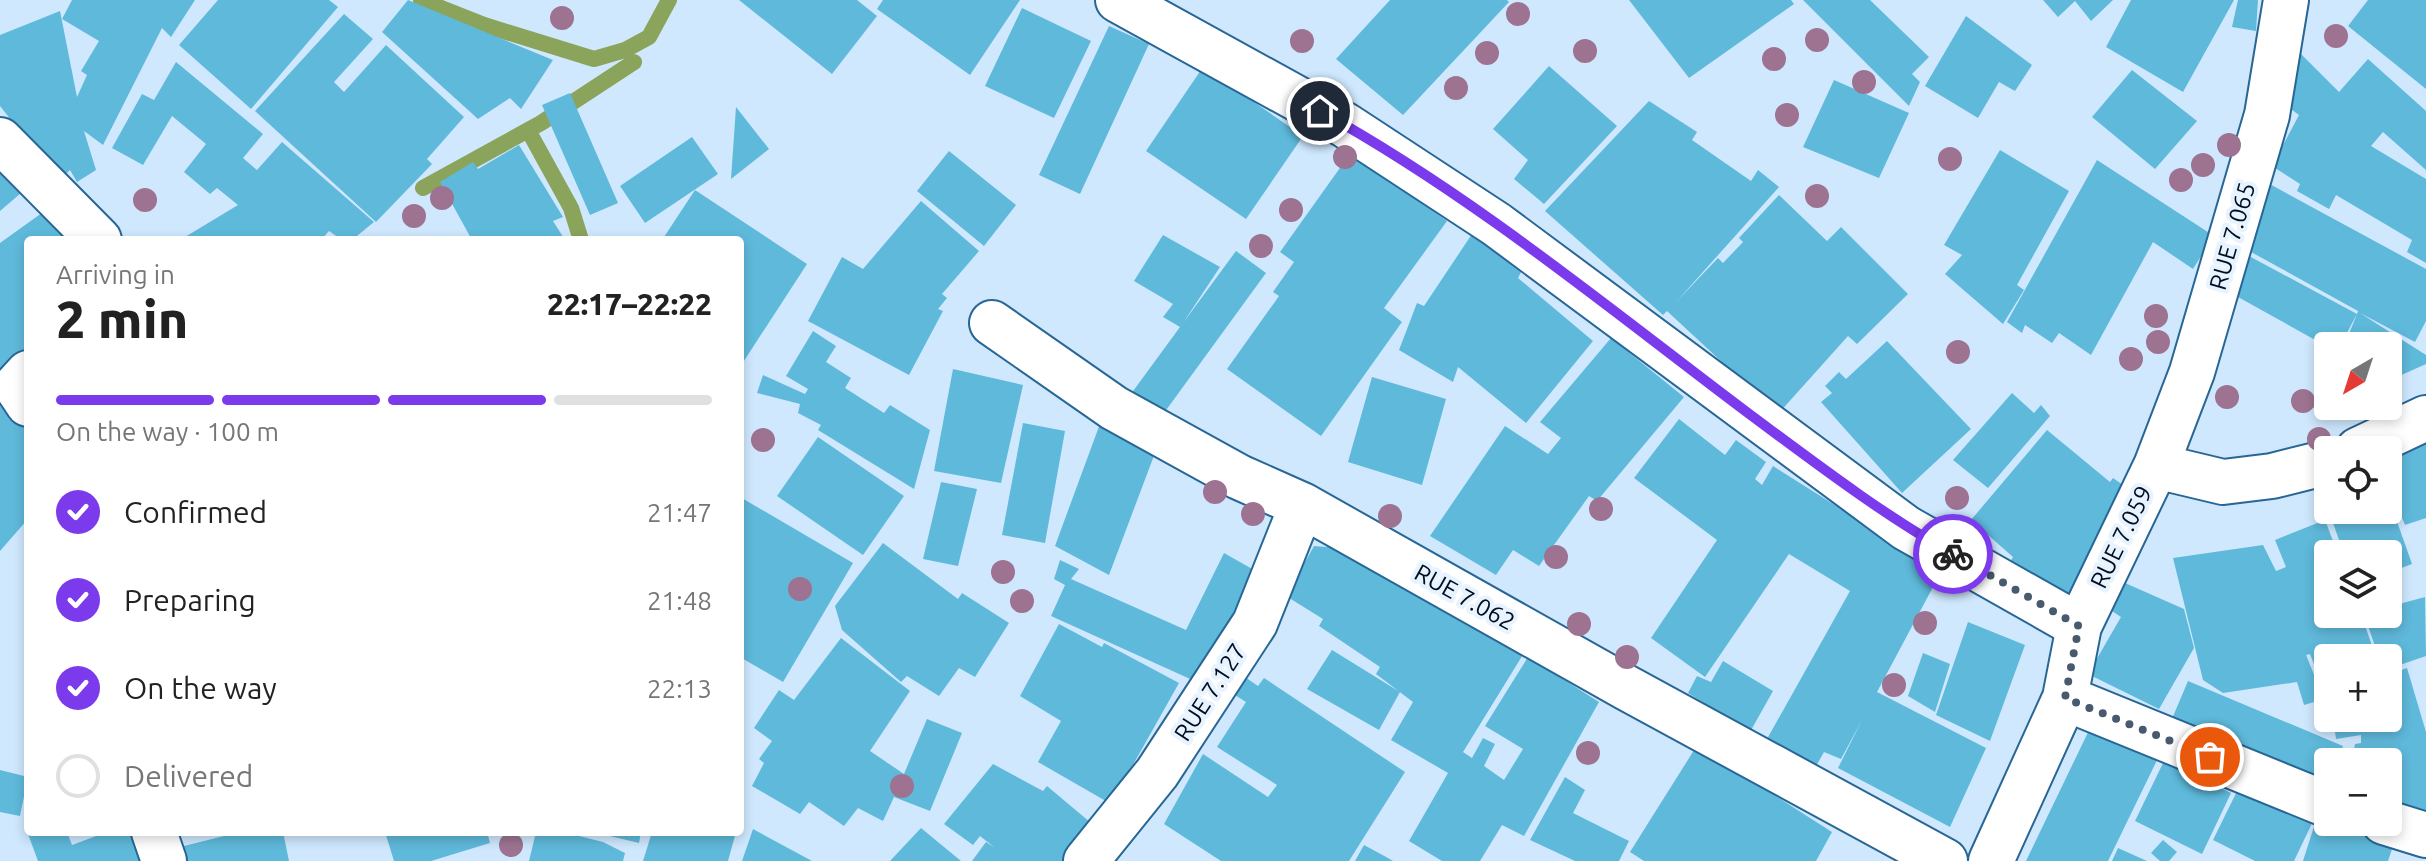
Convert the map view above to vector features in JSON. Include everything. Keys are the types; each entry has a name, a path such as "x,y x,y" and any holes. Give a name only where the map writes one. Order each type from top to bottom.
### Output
{"street":[{"path":"1118,0 1345,125 1419,173 1496,224 1906,528 2079,626"},
{"name":"RUE 7.065","path":"2156,466 2192,372 2267,115 2286,0"},
{"path":"0,140 95,236"},
{"name":"RUE 7.062","path":"992,323 1114,408 1239,477 1302,505 1627,688 1945,861"},
{"path":"24,377 16,386 24,398"},
{"path":"2388,436 2426,418"},
{"name":"RUE 7.059","path":"1991,861 2065,698 2079,626 2156,466 2223,482 2272,476 2314,466"},
{"name":"RUE 7.127","path":"1086,861 1157,773 1255,623 1302,505"},
{"path":"2065,698 2314,799"},
{"path":"2402,828 2426,835"},
{"path":"155,836 164,861"}],"building":[{"path":"72,0 195,0 171,37 162,28 103,145 84,131 96,170 77,182 70,170 66,174 43,150 37,153 0,106 0,35 60,11 77,97 87,75 81,71 99,41 62,19"},
{"path":"218,0 329,0 338,7 251,109 179,45"},
{"path":"408,0 553,60 521,109 510,98 478,119 382,32"},
{"path":"739,0 857,0 877,16 832,74"},
{"path":"883,0 1020,0 970,75 877,9"},
{"path":"1390,0 1509,2 1403,115 1336,59"},
{"path":"1629,0 1791,0 1794,4 1689,78"},
{"path":"1803,0 1870,0 1929,57 1912,74 1920,82 1909,106"},
{"path":"2043,0 2113,0 2091,21 2075,1 2058,17"},
{"path":"2131,0 2234,0 2183,92 2106,47"},
{"path":"2238,0 2258,0 2256,31 2232,27"},
{"path":"2368,0 2426,0 2426,89 2348,26"},
{"path":"1022,8 1091,41 1054,118 985,86"},
{"path":"344,14 373,39 334,82 344,92 386,45 464,117 427,159 432,164 376,222 255,111"},
{"path":"1966,16 2032,65 2015,91 1999,82 1978,118 1925,86"},
{"path":"1109,26 1149,44 1080,194 1039,175"},
{"path":"2300,53 2339,92 2368,59 2426,111 2426,170 2383,132 2371,146 2426,179 2426,263 2407,252 2412,240 2336,195 2329,209 2297,191 2300,184 2272,166 2299,115 2280,101"},
{"path":"176,62 263,134 243,158 257,170 282,142 374,222 357,236 336,236 329,231 325,236 187,236 238,205 217,188 210,194 184,172 206,144 172,116 143,165 112,148 142,94 154,100"},
{"path":"1549,66 1617,126 1544,204 1514,179 1528,160 1493,129"},
{"path":"1203,67 1303,136 1246,219 1146,151"},
{"path":"2132,70 2197,121 2155,169 2092,117"},
{"path":"1834,80 1909,113 1879,178 1803,147"},
{"path":"570,93 618,203 590,215 542,105"},
{"path":"1649,101 1697,132 1692,140 1751,181 1758,170 1779,187 1677,301 1718,258 1723,263 1743,242 1739,238 1779,195 1827,241 1841,227 1908,294 1857,344 1848,336 1778,414 1667,311 1663,315 1545,211"},
{"path":"736,107 769,149 731,179"},
{"path":"692,137 718,174 645,223 620,186"},
{"path":"1357,144 1380,173 1447,221 1384,308 1402,322 1321,436 1227,369 1279,296 1273,292 1294,262 1280,252"},
{"path":"519,145 563,217 553,221 562,236 470,236 440,182 473,162 478,169"},
{"path":"2000,150 2069,191 2017,285 2024,290 2003,324 1945,274 1962,255 1944,245"},
{"path":"949,151 1016,205 984,246 917,191"},
{"path":"2097,160 2214,236 2193,269 2153,242 2091,355 2059,333 2052,343 2025,325 2022,333 2007,322"},
{"path":"0,168 21,193 0,211"},
{"path":"2266,182 2426,269 2426,321 2415,342 2402,335 2402,332 2396,332 2360,313 2390,332 2350,332 2358,311 2233,242"},
{"path":"695,190 807,264 744,361 744,236 665,236"},
{"path":"921,201 979,251 942,294 947,298 938,309 943,311 909,375 808,321 842,257 863,269"},
{"path":"53,205 80,236 24,236 24,354 0,377 0,243"},
{"path":"1474,231 1523,268 1518,278 1593,341 1526,423 1458,367 1453,382 1399,350 1417,303 1424,306"},
{"path":"1163,235 1220,267 1183,323 1236,251 1266,273 1164,413 1128,398 1180,327 1163,317 1173,304 1134,281"},
{"path":"2249,256 2357,314 2347,332 2314,332 2314,339 2229,292"},
{"path":"813,331 836,346 826,362 851,378 845,388 884,413 890,405 930,430 914,489 818,430 821,425 798,413 800,404 757,393 763,375 805,394 808,389 786,376"},
{"path":"1611,338 1684,397 1597,501 1589,496 1539,566 1513,550 1496,575 1430,536 1505,426 1548,454 1561,438 1540,422"},
{"path":"2402,340 2426,355 2426,364 2402,375"},
{"path":"1887,341 1971,429 1902,493 1821,402 1832,393 1825,386 1839,372 1846,379"},
{"path":"953,369 1023,385 1001,483 934,471"},
{"path":"1372,377 1446,399 1422,485 1348,462"},
{"path":"2012,393 2034,413 2041,405 2050,416 1988,488 1953,460"},
{"path":"0,404 24,425 24,524 0,551"},
{"path":"1679,419 1725,455 1736,440 1766,462 1755,479 1762,485 1773,466 1941,572 1877,692 1986,748 1950,827 1838,768 1862,720 1841,759 1824,752 1815,768 1767,739 1850,591 1789,554 1705,677 1651,638 1717,540 1634,478"},
{"path":"1101,421 1155,453 1109,575 1055,546"},
{"path":"1023,423 1065,431 1045,543 1002,535"},
{"path":"2047,430 2110,482 2113,478 2133,492 2067,602 2007,568 2013,557 1971,520"},
{"path":"818,437 904,496 863,555 777,496"},
{"path":"2426,443 2426,518 2405,525 2402,518 2402,452"},
{"path":"941,482 977,489 958,566 923,559"},
{"path":"744,499 853,563 783,682 744,659"},
{"path":"2315,524 2327,524 2333,540 2314,540 2314,628 2366,628 2371,644 2314,644 2314,664 2310,654 2306,655 2314,675 2314,702 2304,705 2297,682 2223,693 2203,680 2173,558 2263,545 2276,571 2286,567 2275,540"},
{"path":"2333,524 2398,524 2412,564 2402,568 2402,540 2339,540"},
{"path":"883,543 958,599 962,593 1009,623 975,677 959,668 939,696 907,676 901,682 842,630 835,606"},
{"path":"1314,546 1351,549 1529,645 1463,752 1472,758 1483,738 1495,744 1484,766 1504,780 1523,749 1485,726 1528,657 1599,702 1524,836 1502,825 1480,861 1442,861 1409,841 1448,773 1391,740 1413,702 1376,674 1380,667 1319,626 1323,619 1286,596"},
{"path":"1224,553 1254,570 1199,683 1051,616 1065,585 1054,579 1060,560 1079,569 1071,579 1186,630"},
{"path":"2125,583 2184,609 2194,648 2159,709 2088,674 2121,617 2112,611"},
{"path":"2425,597 2426,656 2402,664 2402,644 2374,644 2369,628 2402,628 2402,603"},
{"path":"1968,622 2025,645 1990,741 1936,715"},
{"path":"1059,624 1102,647 1104,643 1179,683 1111,804 1038,762 1061,721 1020,696"},
{"path":"841,638 910,691 870,751 904,774 927,719 962,733 930,811 894,797 883,821 858,808 844,826 809,802 800,814 752,786 764,763 759,759 772,741 754,728 779,690 794,700"},
{"path":"1332,650 1400,692 1379,730 1307,689"},
{"path":"1923,653 1950,664 1935,712 1908,696"},
{"path":"1723,661 1773,691 1750,732 1688,693 1697,676 1711,682"},
{"path":"2407,668 2426,732 2426,821 2402,815 2402,748 2354,748 2355,744 2361,743 2361,735 2336,739 2335,732 2402,732 2402,670"},
{"path":"1239,673 1258,686 1264,678 1405,772 1349,861 1221,861 1164,824 1203,754 1268,797 1277,785 1217,747 1246,702 1227,690"},
{"path":"2188,681 2343,746 2314,748 2314,779 2166,733"},
{"path":"2093,722 2160,754 2108,861 2026,861"},
{"path":"1701,739 1746,777 1832,832 1816,861 1644,861 1630,852"},
{"path":"2164,761 2231,793 2202,854 2135,821"},
{"path":"993,764 1043,791 1047,786 1097,828 1072,861 972,861 986,842 994,847 980,836 973,845 944,824"},
{"path":"0,770 24,776 20,816 0,812"},
{"path":"1565,777 1585,790 1573,813 1629,841 1619,861 1575,861 1530,840"},
{"path":"2242,781 2314,817 2294,861 2255,861 2213,840"},
{"path":"2314,827 2314,836 2383,836 2395,840 2388,861 2303,861"},
{"path":"921,828 961,861 890,861"},
{"path":"753,829 812,861 742,861"},
{"path":"29,836 69,836 72,845 96,836 138,836 145,861 38,861"},
{"path":"224,836 284,836 289,861 180,861 176,848"},
{"path":"386,836 488,836 490,843 431,861 394,861"},
{"path":"535,836 579,836 603,842 625,853 623,861 529,861"},
{"path":"610,836 640,836 639,843"},
{"path":"651,836 735,836 728,861 643,861"},
{"path":"2163,840 2177,852 2169,861 2160,861 2151,853"},
{"path":"1364,845 1388,858 1393,861 1355,861"},
{"path":"2118,848 2147,861 2112,861"}],"waterway":[{"path":"421,0 484,25 594,59 625,50 649,37 669,0"},
{"path":"423,188 541,123 634,62"},
{"path":"528,130 571,208 580,236"}],"way so far":[{"path":"1953,554 2079,626 2065,698 2210,757"}],"route":[{"path":"1320,111 1496,224 1831,475 1906,528 1953,554"}]}
